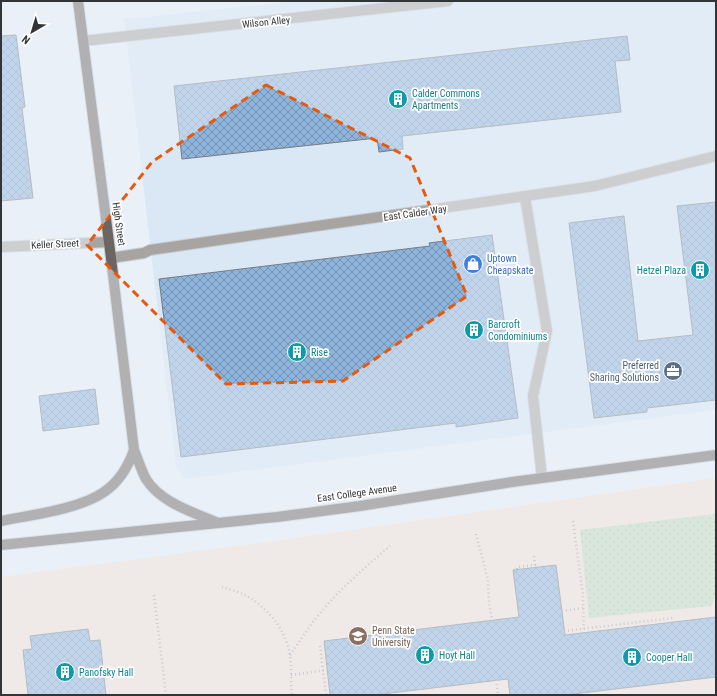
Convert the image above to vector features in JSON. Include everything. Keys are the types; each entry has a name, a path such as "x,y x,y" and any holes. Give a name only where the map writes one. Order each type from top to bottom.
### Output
{"main road":[{"name":"High Street","path":"78,1 134,450"},
{"path":"1,522 78,504 104,492 114,485 122,475 130,462 134,450"},
{"path":"134,450 146,479 155,489 170,500 217,523"},
{"name":"East College Avenue","path":"1,545 217,523 360,506 542,478 716,455"}],"street":[{"name":"Wilson Alley","path":"84,41 448,1"},
{"name":"East Calder Way","path":"111,258 144,253 150,250 595,186 716,156"},
{"path":"525,197 546,331 533,396 542,478"},
{"name":"Keller Street","path":"1,247 108,242"}],"path":[{"path":"573,521 583,596 583,631"},
{"path":"476,534 488,580 489,604 492,620"},
{"path":"290,656 312,622 331,600 390,546"},
{"path":"517,570 517,567 535,565 534,555"},
{"path":"222,587 253,599 268,612 279,625 287,640 290,656 292,695"},
{"path":"154,595 166,695"},
{"path":"562,611 583,608"},
{"path":"564,631 583,631 674,618"},
{"path":"320,646 326,695"},
{"path":"291,675 327,670"},
{"path":"496,680 498,695"}],"highlighted area":[{"path":"266,85 410,158 467,296 343,381 226,384 87,245 152,162"}],"shaded area":[{"path":"297,1 716,1 716,410 185,479 176,467 124,19"},
{"name":"Penn State University","path":"716,478 716,695 1,695 1,577 282,540"}],"green space":[{"path":"715,514 716,596 711,606 589,618 580,530"}],"building":[{"path":"16,35 25,107 22,108 33,198 1,201 1,36"},
{"name":"Calder Commons Apartments","path":"627,36 630,60 615,61 621,112 402,136 403,149 379,152 377,138 182,159 174,86"},
{"path":"716,202 716,400 647,408 647,412 594,418 569,223 624,216 638,341 693,335 677,206"},
{"name":"Rise","path":"492,235 518,418 456,427 456,423 181,457 159,279 430,246 429,243"},
{"path":"95,389 99,424 43,431 39,396"},
{"path":"556,565 565,635 716,617 716,677 565,695 510,695 508,679 374,695 330,695 324,641 519,617 513,570"},
{"name":"Panofsky Hall","path":"88,629 90,641 100,640 106,695 28,695 23,650 32,649 30,636"}],"place":[{"name":"Calder Commons Apartments","path":"398,99"},
{"name":"Uptown Cheapskate","path":"473,264"},
{"name":"Hetzel Plaza","path":"700,270"},
{"name":"Barcroft Condominiums","path":"474,330"},
{"name":"Rise","path":"297,352"},
{"name":"Preferred Sharing Solutions","path":"673,371"},
{"name":"Penn State University","path":"358,636"},
{"name":"Hoyt Hall","path":"425,655"},
{"name":"Cooper Hall","path":"632,657"},
{"name":"Panofsky Hall","path":"65,672"}]}
